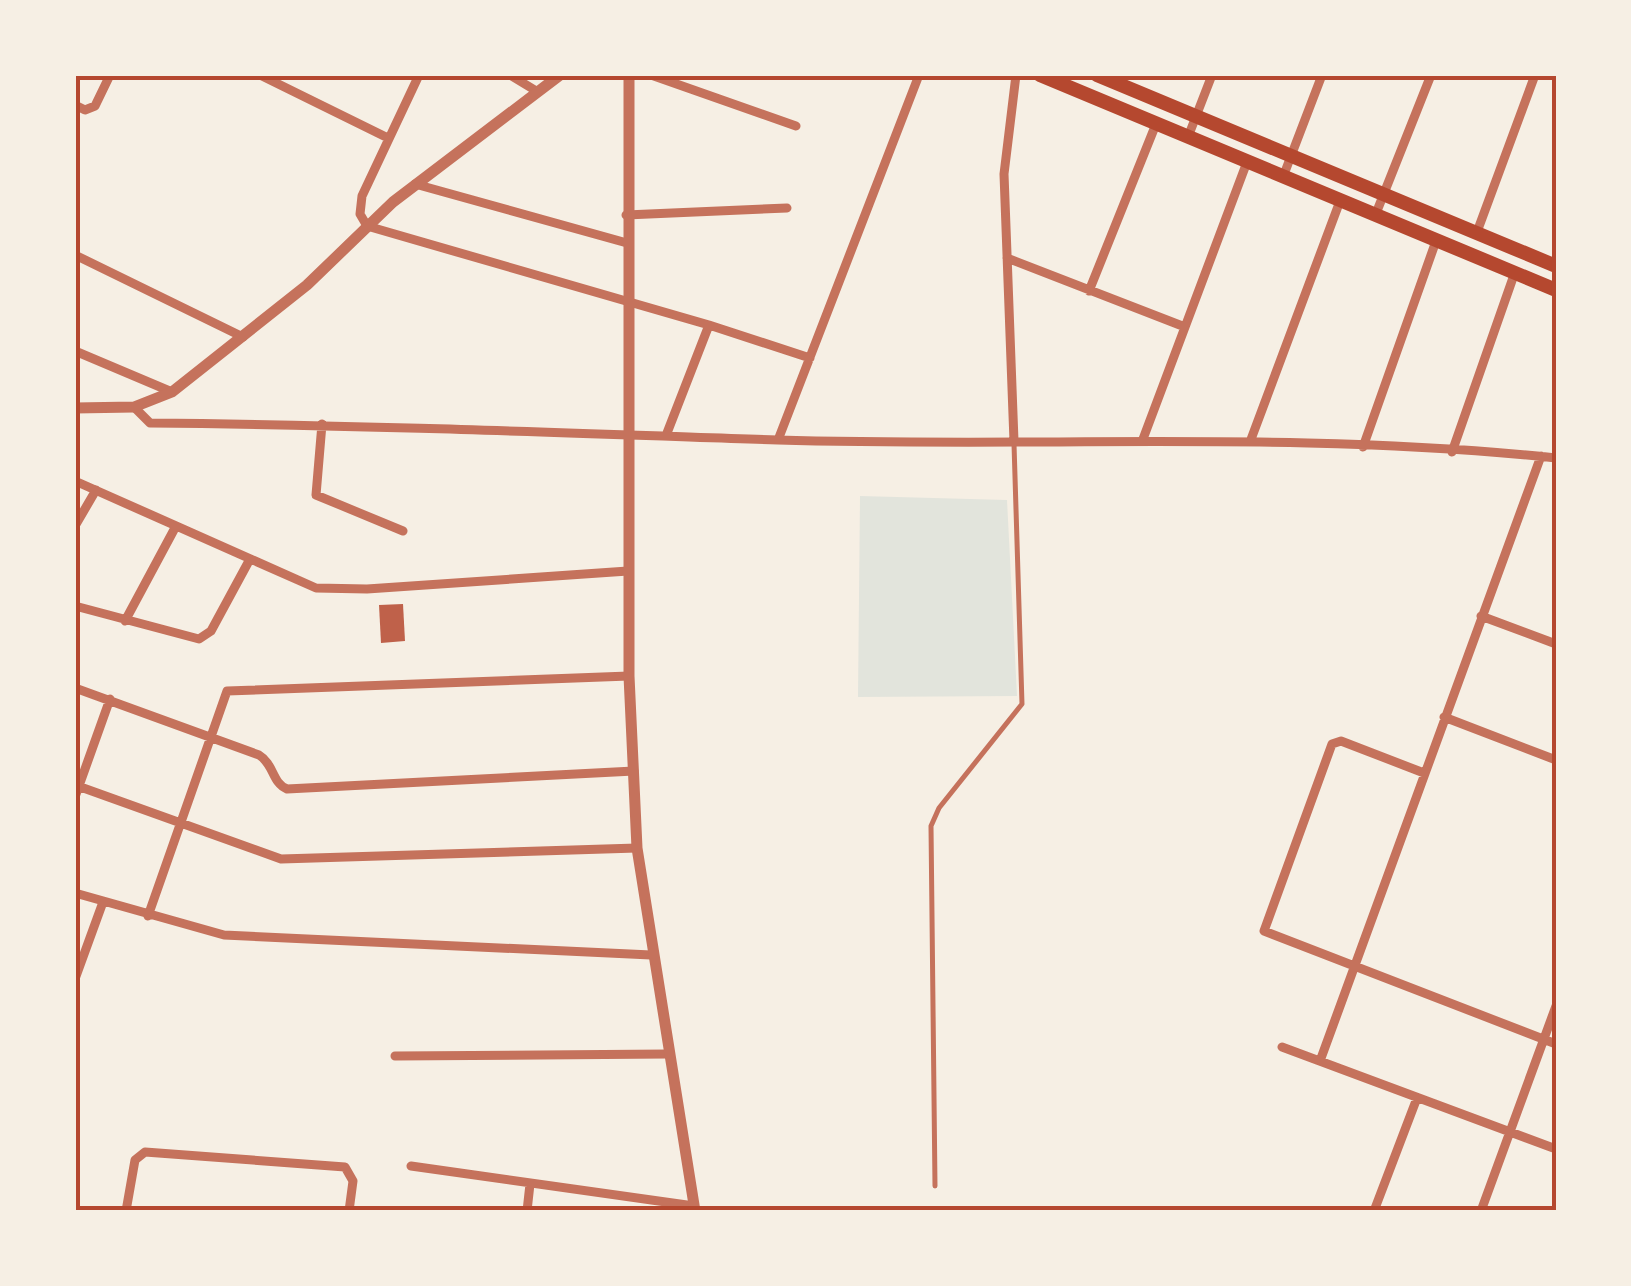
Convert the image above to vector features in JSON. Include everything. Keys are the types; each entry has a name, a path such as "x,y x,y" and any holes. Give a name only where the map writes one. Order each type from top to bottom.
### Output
{"main road":[{"path":"1040,75 1556,290"},
{"path":"1099,75 1556,266"}],"street":[{"path":"75,106 84,110 95,106 110,75"},
{"path":"260,75 388,138"},
{"path":"367,226 360,206 419,75"},
{"path":"510,75 538,92"},
{"path":"75,408 134,407 172,392 306,286 415,184 560,75"},
{"path":"411,1166 695,1208 651,955 637,848 629,676 629,75"},
{"path":"650,75 796,126"},
{"path":"778,440 919,75"},
{"path":"1014,441 1004,174 1016,75"},
{"path":"1091,97 1099,75"},
{"path":"1188,136 1212,75"},
{"path":"1283,177 1322,75"},
{"path":"1376,216 1431,75"},
{"path":"1477,232 1535,75"},
{"path":"1089,291 1156,124"},
{"path":"1143,439 1247,162"},
{"path":"415,184 627,242"},
{"path":"1250,442 1340,201"},
{"path":"626,215 787,208"},
{"path":"367,226 626,300 810,358"},
{"path":"1363,447 1436,241"},
{"path":"75,256 243,337"},
{"path":"1007,258 1185,327"},
{"path":"1452,452 1515,272"},
{"path":"667,433 709,326"},
{"path":"75,351 172,392"},
{"path":"134,407 150,423 667,433 778,440 1143,439 1556,458"},
{"path":"322,424 316,495 404,531"},
{"path":"1320,1061 1541,456"},
{"path":"75,480 316,588 367,589 628,571"},
{"path":"75,526 96,490"},
{"path":"125,621 176,526"},
{"path":"75,606 192,640 205,636 250,559"},
{"path":"1481,616 1556,644"},
{"path":"148,916 224,696 231,689 629,676"},
{"path":"75,688 210,735 268,760 278,784 286,789 634,771"},
{"path":"110,699 76,789 281,859 637,848"},
{"path":"1444,717 1556,760"},
{"path":"1424,773 1335,741 1264,922 1269,934 1556,1044"},
{"path":"75,893 224,936 651,955"},
{"path":"75,979 103,902"},
{"path":"1481,1211 1556,1006"},
{"path":"1282,1046 1556,1149"},
{"path":"395,1056 668,1054"},
{"path":"1374,1211 1418,1098"},
{"path":"126,1211 135,1160 145,1152 345,1166 353,1181 350,1211"},
{"path":"527,1211 530,1184"}],"lane":[{"path":"935,1186 931,826 939,808 1022,704 1014,441"}],"shaded area":[{"path":"860,496 1007,500 1017,696 858,697"}],"building":[{"path":"403,604 405,641 381,643 379,605"}]}
